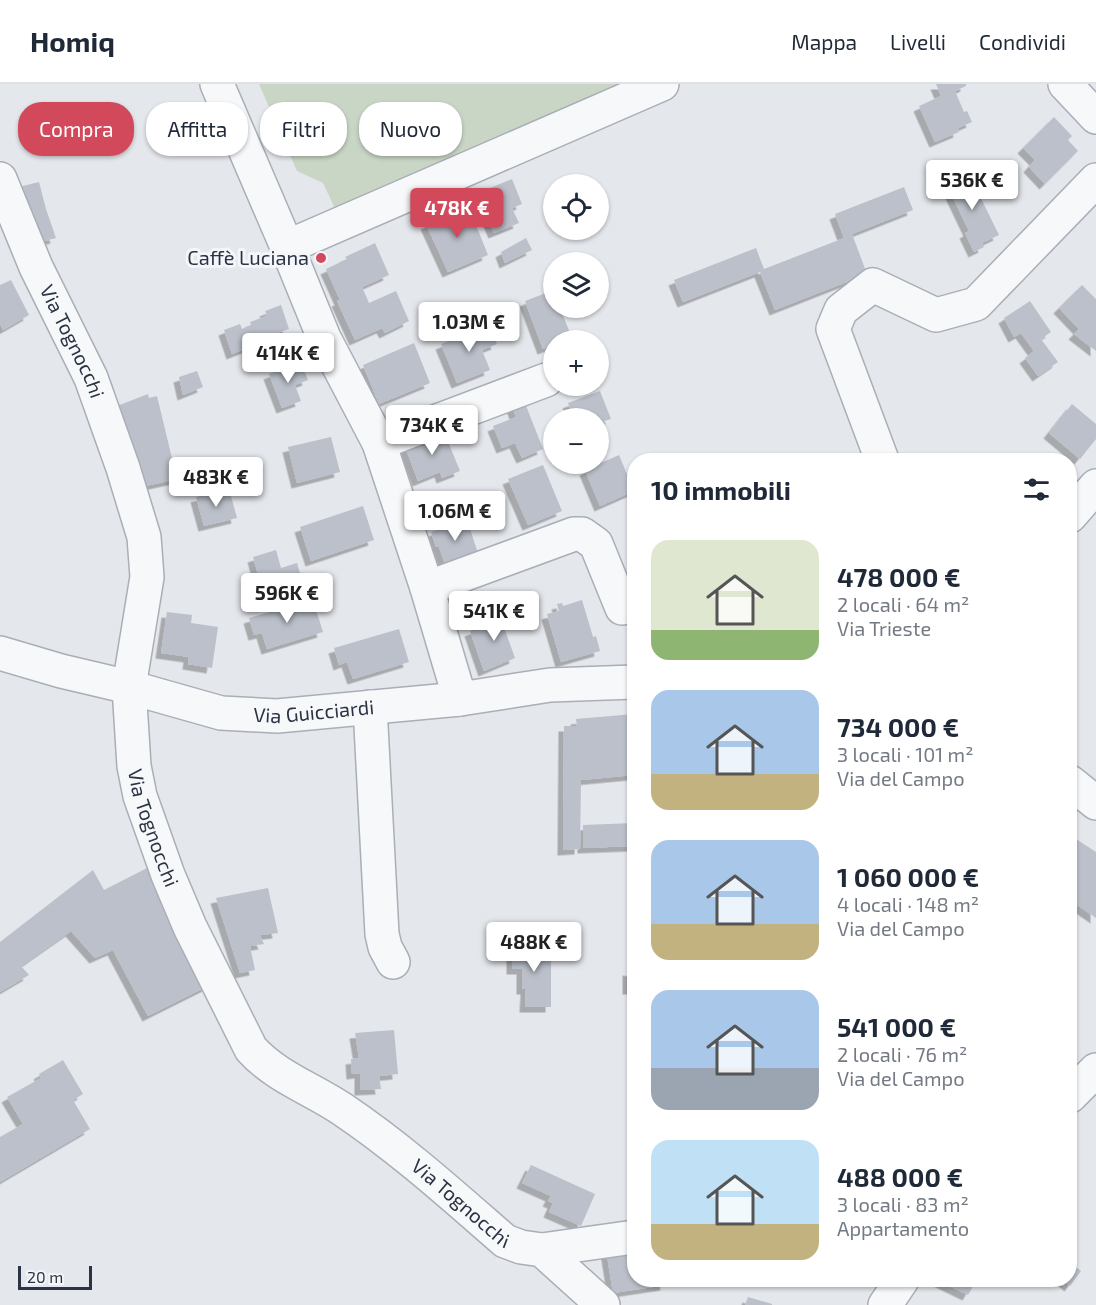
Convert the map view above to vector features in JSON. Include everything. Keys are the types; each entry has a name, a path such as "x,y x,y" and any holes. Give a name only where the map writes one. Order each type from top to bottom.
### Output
{"street":[{"path":"217,84 324,338 379,443 427,588 460,699"},
{"path":"287,247 662,84"},
{"path":"1065,84 1096,117"},
{"name":"Via Tognocchi","path":"0,180 36,267 91,378 123,468 144,537 147,577 129,687 134,766 144,806 168,876 190,927 251,1049 264,1063 342,1109 424,1170 504,1241 521,1247 542,1250"},
{"path":"879,453 833,329 841,310 873,285 936,315 976,304 1096,180"},
{"path":"379,443 543,381"},
{"path":"1077,508 1096,486"},
{"path":"427,588 574,534 582,534 596,544 622,608"},
{"name":"Via Guicciardi","path":"0,653 61,672 129,687 221,713 277,716 460,699 550,685 627,682"},
{"path":"369,707 382,934 385,947 393,962"},
{"path":"1077,788 1096,803"},
{"path":"1077,1089 1096,1070"},
{"path":"542,1250 627,1238"},
{"path":"542,1250 603,1305"}],"green space":[{"path":"259,84 634,84 338,215 323,183 297,171 290,156 347,156 347,102 267,102"}],"building":[{"path":"936,84 966,84 955,91 964,112 967,111 972,122 958,128 959,132 935,142 919,106 941,96"},
{"path":"1054,117 1072,136 1068,140 1078,151 1045,184 1029,167 1035,160 1023,148"},
{"path":"968,172 999,235 982,243 984,247 974,252 965,233 969,231 946,183"},
{"path":"512,179 522,204 512,208 519,223 494,233 488,219 484,221 473,195"},
{"path":"39,182 56,238 33,244 15,188"},
{"path":"904,187 913,210 852,234 867,274 775,310 760,272 683,302 674,280 756,248 764,269 844,238 835,214"},
{"path":"464,205 473,227 476,225 488,255 448,272 426,224 441,218 439,214"},
{"path":"526,238 532,250 505,263 501,252"},
{"path":"375,243 389,275 362,287 369,303 396,291 409,321 385,333 382,328 355,340 337,301 340,300 326,269"},
{"path":"11,280 29,315 3,330 0,324 0,285"},
{"path":"1082,285 1096,299 1096,351 1074,334 1079,329 1059,308"},
{"path":"543,294 543,318 564,318 569,330 543,330 543,349 525,301"},
{"path":"1030,301 1051,332 1041,339 1058,362 1038,376 1025,358 1034,351 1021,333 1014,337 1004,318"},
{"path":"281,305 289,329 248,343 250,347 232,354 224,330 240,324 242,329 251,325 250,322 267,316 265,311"},
{"path":"489,325 497,344 482,350 490,370 457,383 441,344"},
{"path":"414,343 430,383 379,404 363,365"},
{"path":"301,362 308,380 295,385 301,401 282,408 269,374"},
{"path":"197,371 203,387 183,395 179,377"},
{"path":"148,394 149,398 157,396 177,479 141,487 117,406"},
{"path":"587,396 602,396 607,408 570,408 568,403"},
{"path":"523,398 543,449 522,458 515,443 502,448 493,426 516,417 511,403"},
{"path":"1072,404 1096,424 1096,439 1080,459 1077,453 1073,453 1049,433"},
{"path":"443,429 460,471 442,478 440,472 418,481 404,444"},
{"path":"331,437 340,472 297,483 288,447"},
{"path":"619,455 627,474 627,494 600,506 587,474 609,474 609,459"},
{"path":"543,465 543,474 547,474 562,511 528,525 508,479"},
{"path":"229,489 237,518 204,526 196,497"},
{"path":"363,506 374,540 311,561 300,527"},
{"path":"467,520 478,553 445,564 431,532"},
{"path":"276,550 281,568 297,563 302,580 263,592 253,557"},
{"path":"313,600 323,632 267,649 262,633 254,635 249,618"},
{"path":"582,600 593,637 596,636 600,651 561,662 547,614 559,611 557,604 562,603 563,606"},
{"path":"509,606 513,619 502,622 515,658 484,671 470,631 502,620 497,610"},
{"path":"167,612 192,615 191,623 218,627 212,668 188,664 189,657 161,653"},
{"path":"399,629 409,662 353,679 347,662 339,665 334,648"},
{"path":"627,715 627,776 581,780 580,849 563,850 564,726 577,726 576,719"},
{"path":"627,823 627,846 583,848 583,825"},
{"path":"1077,840 1096,852 1096,918 1077,905"},
{"path":"147,868 208,986 148,1016 113,950 95,958 71,931 21,966 29,975 0,992 0,942 93,870 104,890"},
{"path":"268,888 278,933 260,935 264,944 250,946 255,970 240,973 216,898"},
{"path":"512,943 547,943 547,961 551,961 551,1007 525,1007 526,989 522,989 522,969 512,969"},
{"path":"394,1030 398,1074 379,1076 381,1089 360,1090 360,1073 352,1074 351,1059 359,1058 355,1033"},
{"path":"63,1060 83,1094 73,1100 90,1129 0,1182 0,1137 23,1124 7,1097 41,1078 39,1074"},
{"path":"531,1165 595,1194 581,1226 549,1212 553,1203 548,1201 551,1196 522,1183"},
{"path":"627,1246 627,1287 653,1287 613,1293 606,1249"},
{"path":"951,1287 973,1287 968,1295"},
{"path":"748,1297 772,1304 772,1305 745,1305"}],"place":[{"name":"Caffè Luciana","path":"321,258"}]}
